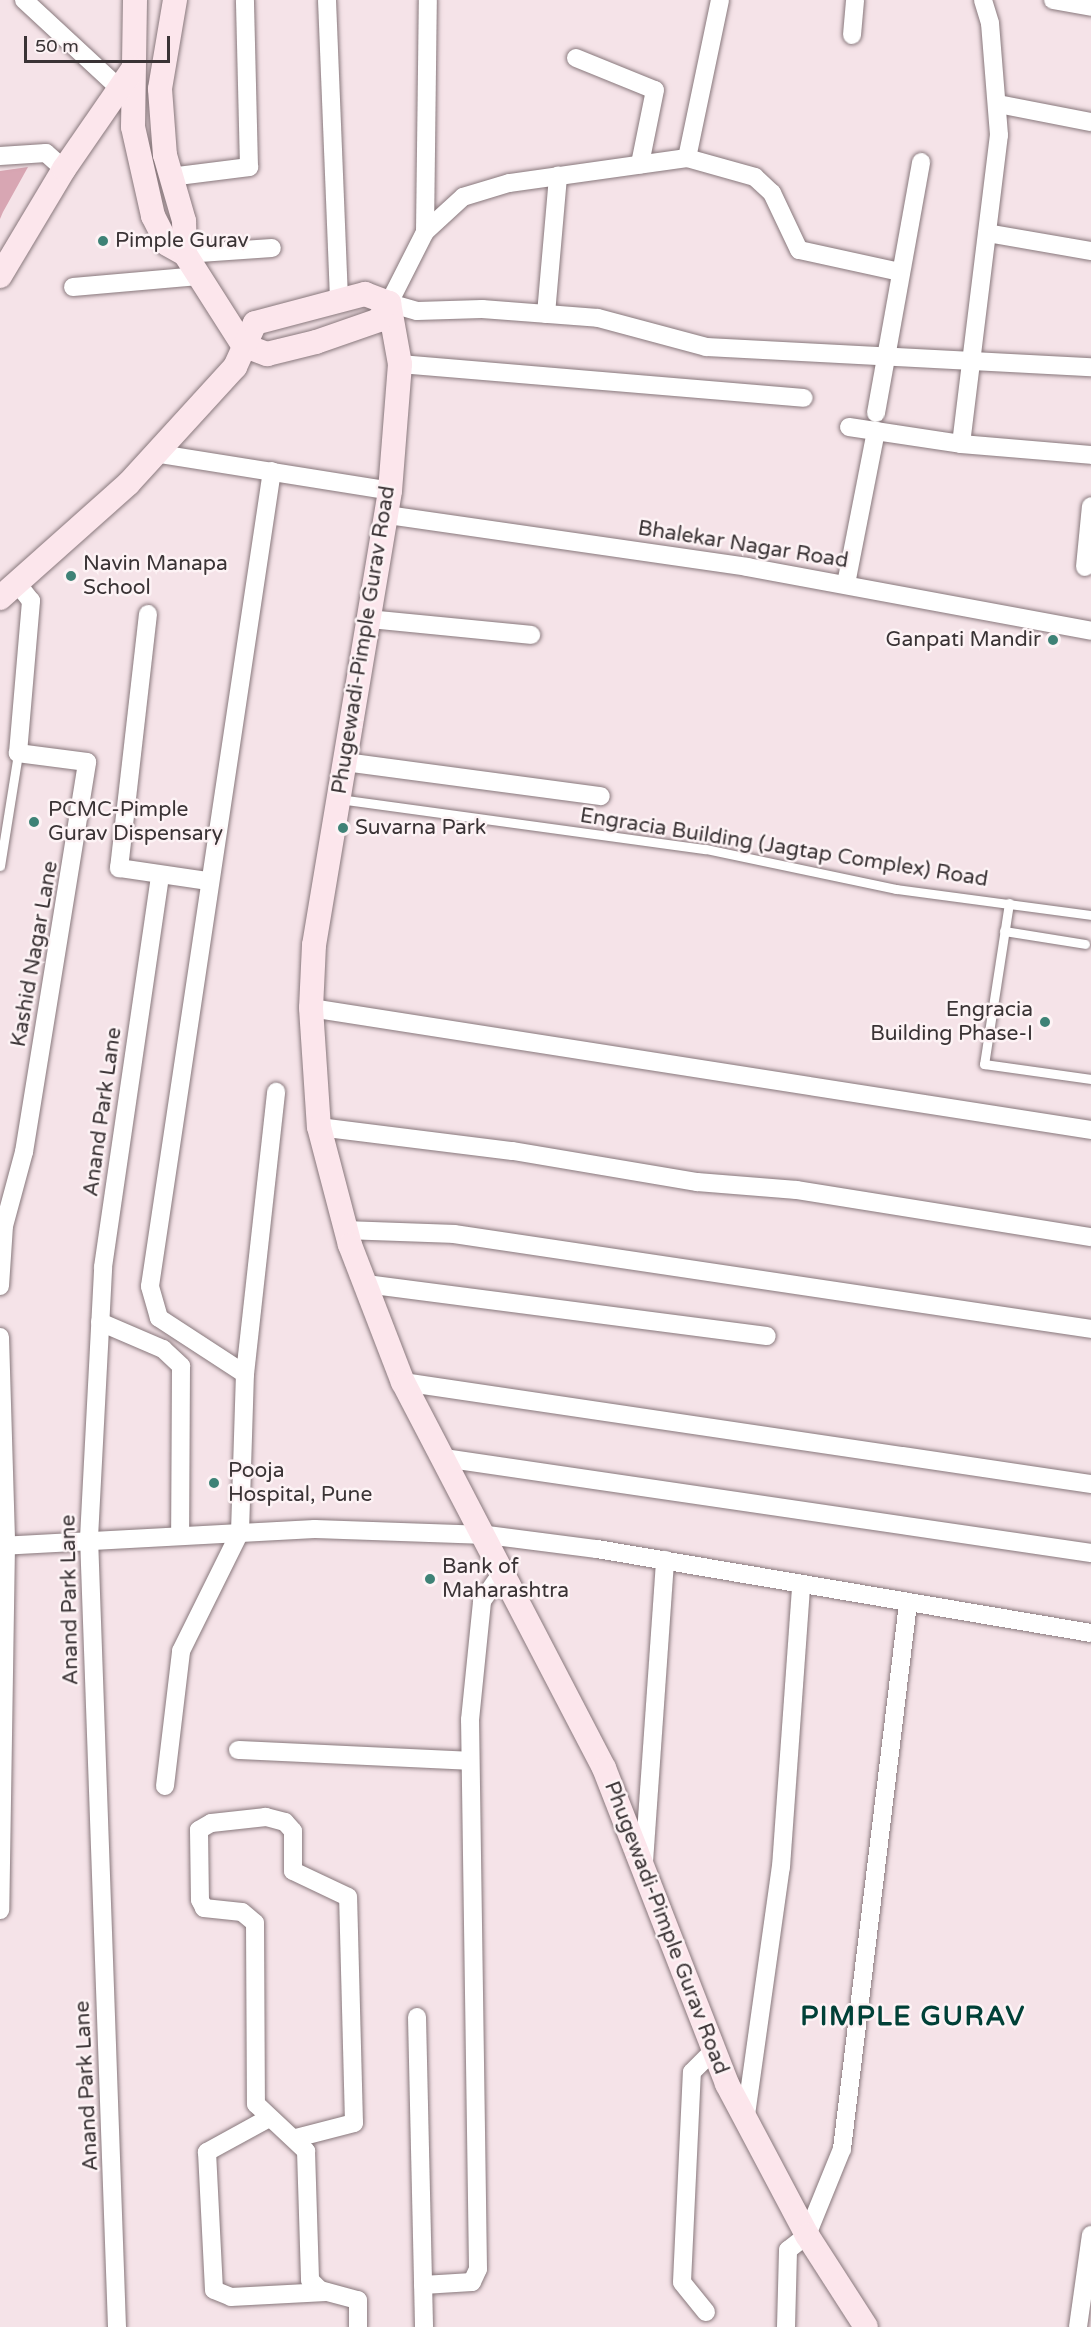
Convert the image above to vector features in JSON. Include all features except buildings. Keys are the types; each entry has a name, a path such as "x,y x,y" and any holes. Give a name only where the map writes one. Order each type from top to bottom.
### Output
{"street":[{"path":"24,0 120,89"},
{"path":"135,0 133,127 153,216 167,244 185,254 243,345 267,354 316,342 379,320 390,303 424,232 463,196 558,176 640,164 687,158 755,177 772,193 799,250 900,272"},
{"path":"175,0 160,89 170,177 184,221 185,254"},
{"path":"170,177 249,167 245,0"},
{"path":"327,0 339,300"},
{"path":"424,232 428,0"},
{"path":"687,158 720,0"},
{"path":"852,35 855,0"},
{"path":"962,444 999,135 998,104 983,0"},
{"path":"1053,0 1091,7"},
{"path":"576,58 655,90 640,164"},
{"path":"0,276 64,169 133,69"},
{"path":"998,104 1091,122"},
{"path":"0,156 46,153 64,169"},
{"path":"846,584 876,422 883,358 921,162"},
{"path":"546,314 558,176"},
{"path":"987,233 1091,251"},
{"path":"185,254 272,248"},
{"path":"73,286 199,276"},
{"path":"18,753 31,601 8,590 128,484 235,367 243,345 255,323 365,294 417,311 546,314 598,318 706,347 883,358 1091,367"},
{"name":"Phugewadi-Pimple Gurav Road","path":"390,303 400,364 390,491 314,945 311,1008 319,1127 346,1230 403,1382 487,1535 604,1768 644,1862 714,2050 746,2122 807,2235 866,2327"},
{"path":"400,364 804,398"},
{"path":"849,426 876,422 962,444 1091,455"},
{"path":"154,453 390,491"},
{"path":"245,1374 159,1318 151,1302 208,881 272,471"},
{"path":"1085,567 1091,506"},
{"name":"Bhalekar Nagar Road","path":"387,515 846,584 1091,631"},
{"path":"148,614 119,868 160,876 208,881"},
{"path":"369,619 531,635"},
{"name":"Kashid Nagar Lane","path":"0,1286 4,1226 24,1152 87,762 18,753"},
{"path":"345,762 601,796"},
{"name":"Anand Park Lane","path":"117,2327 89,1538 103,1267 160,876"},
{"path":"311,1008 1091,1130"},
{"path":"165,1786 181,1651 240,1532 245,1374 276,1092"},
{"path":"319,1127 513,1151 697,1182 797,1190 1091,1237"},
{"path":"346,1230 454,1234 1091,1329"},
{"path":"366,1284 433,1288 767,1336"},
{"path":"100,1322 163,1349 181,1366 180,1534"},
{"path":"0,1336 3,1545 0,1910"},
{"path":"403,1382 1091,1484"},
{"path":"444,1458 1091,1553"},
{"path":"3,1545 89,1538 240,1532 487,1535 665,1560 909,1604 1091,1633"},
{"path":"644,1862 665,1560"},
{"path":"423,2285 472,2282 477,2269 470,1761 482,1601 504,1570"},
{"path":"746,2122 781,1867 801,1585"},
{"path":"786,2327 788,2250 807,2235 842,2149 909,1604"},
{"path":"238,1750 470,1761"},
{"path":"296,2138 354,2123 348,1898 293,1871 293,1831 266,1816 211,1823 199,1830 204,1908 242,1912 255,1923 256,2104 269,2118 296,2138 306,2151 310,2280 326,2292"},
{"path":"417,2017 424,2327"},
{"path":"706,2312 682,2282 692,2072 714,2050"},
{"path":"269,2118 207,2152 214,2290 231,2297 326,2292 358,2300 358,2327"},
{"path":"1078,2327 1091,2235"}],"lane":[{"path":"0,866 18,753"},
{"name":"Engracia Building (Jagtap Complex) Road","path":"339,799 706,849 896,889 1091,915"},
{"name":"Engracia Building (Jagtap Complex) Road","path":"1009,903 984,1064 1091,1079"},
{"path":"1004,931 1085,944"}],"shaded area":[{"path":"28,167 3,212 0,219 0,171"}],"place":[{"name":"Pimple Gurav","path":"103,241"},
{"name":"Navin Manapa School","path":"71,576"},
{"name":"Ganpati Mandir","path":"1053,640"},
{"name":"PCMC-Pimple Gurav Dispensary","path":"34,822"},
{"name":"Suvarna Park","path":"343,828"},
{"name":"Engracia Building Phase-I","path":"1045,1022"},
{"name":"Pooja Hospital, Pune","path":"214,1483"},
{"name":"Bank of Maharashtra","path":"430,1579"}],"district":[{"name":"PIMPLE GURAV","path":"913,2017"}]}
